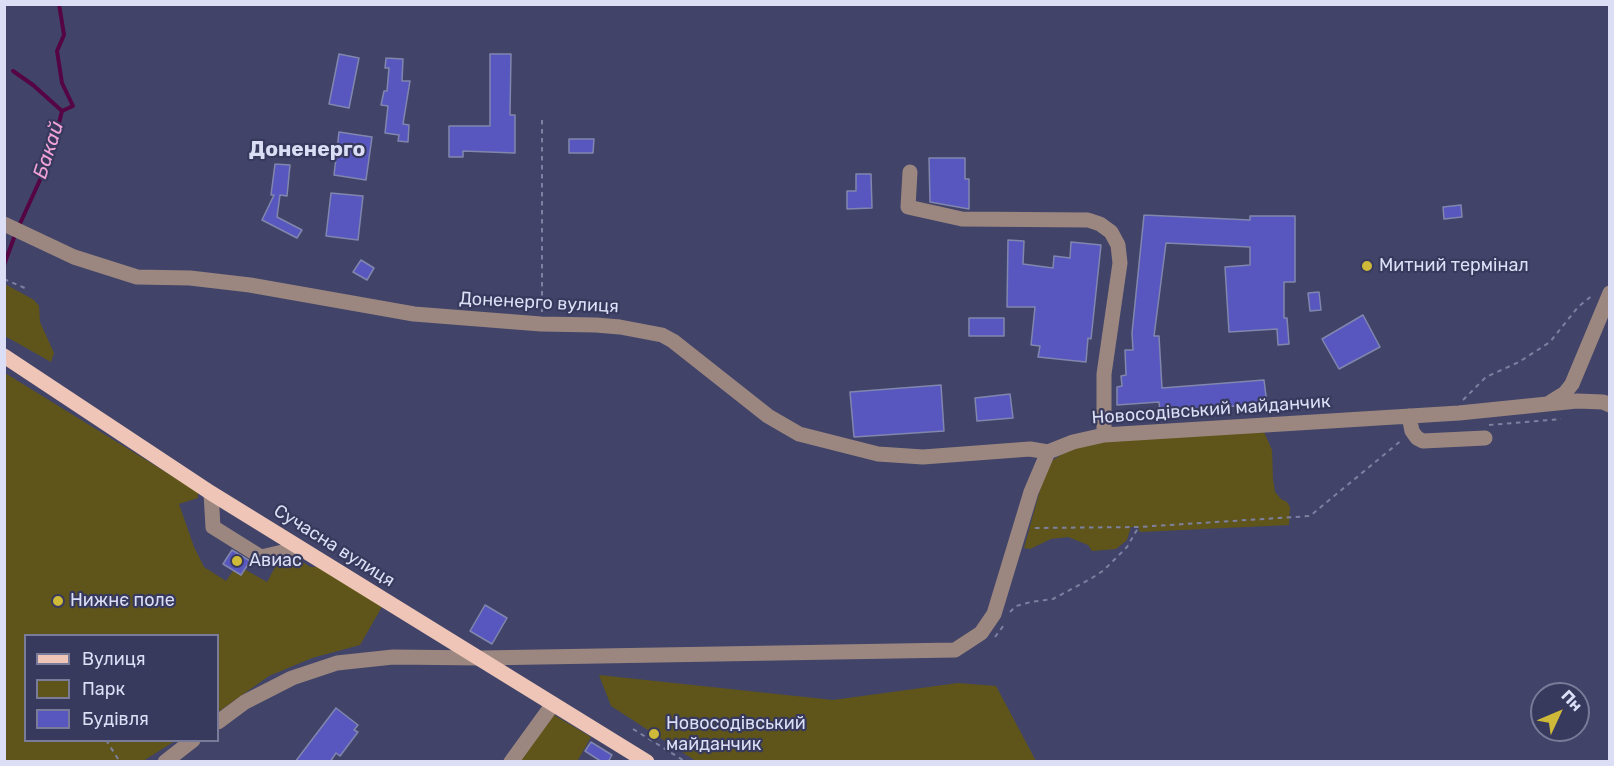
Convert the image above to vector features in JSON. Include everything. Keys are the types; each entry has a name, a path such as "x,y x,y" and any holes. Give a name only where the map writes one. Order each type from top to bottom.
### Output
{"main road":[{"name":"Сучасна вулиця","path":"6,357 211,493 647,762"}],"street":[{"path":"910,172 908,207 962,219 1088,220 1100,224 1111,232 1118,245 1120,263 1104,374 1104,435"},
{"name":"Доненерго вулиця","path":"4,224 74,257 137,277 190,278 250,285 414,314 541,324 620,327 662,335 673,341 768,416 799,434 878,454 922,457 1029,448 1048,452"},
{"path":"1549,404 1565,393 1572,384 1602,293"},
{"name":"Новосодівський майданчик","path":"1048,452 1073,442 1104,435 1451,413 1474,418 1577,401 1603,402 1610,405"},
{"path":"1409,416 1413,431 1417,438 1423,441 1485,438"},
{"path":"1461,439 1467,435 1474,418"},
{"path":"219,721 245,702 292,678 337,663 393,657 481,658 955,650 981,633 994,614 1031,492 1048,452"},
{"path":"211,493 213,527 261,557 300,548"},
{"path":"511,762 553,705"},
{"path":"165,762 192,742"}],"path":[{"path":"541,324 542,120"},
{"path":"6,280 27,289"},
{"path":"1451,413 1486,377 1519,362 1550,342 1578,307 1602,293"},
{"path":"1474,418 1561,419"},
{"path":"1020,528 1138,527 1310,516 1413,431"},
{"path":"1008,613 1016,606 1053,599 1092,578 1104,570 1127,547 1138,527"},
{"path":"990,640 998,636 1005,620"},
{"path":"633,729 686,762"},
{"path":"107,742 120,762"}],"green space":[{"path":"5,284 34,300 39,306 40,322 54,353 51,362 5,336"},
{"path":"5,373 198,492 198,498 179,504 194,547 204,567 226,581 237,565 267,582 279,560 293,555 310,567 324,567 383,605 360,645 312,658 269,676 219,711 219,634 24,634 24,742 173,742 143,761 5,761"},
{"path":"1264,432 1272,450 1275,492 1290,507 1289,525 1140,532 1138,527 1131,527 1127,540 1116,549 1092,551 1088,545 1068,537 1051,539 1030,549 1024,548 1045,472 1053,460 1075,446 1104,440"},
{"path":"599,675 833,700 958,683 996,686 1036,761 696,761 611,706"},
{"path":"554,715 591,737 578,760 580,761 514,762"}],"building":[{"path":"339,54 359,58 349,108 329,104"},
{"path":"490,54 511,54 510,115 515,115 515,153 463,151 463,157 449,157 449,126 490,126"},
{"path":"386,58 403,59 402,81 410,81 403,124 409,125 408,142 398,141 399,135 385,133 388,106 381,105 384,91 387,91 389,68 385,68"},
{"path":"339,132 372,137 366,180 334,175"},
{"path":"569,139 594,139 593,153 569,153"},
{"path":"929,158 965,158 965,179 969,179 969,209 930,202"},
{"path":"275,164 290,165 287,196 280,195 277,217 302,230 297,238 262,220 274,195 271,195"},
{"path":"856,174 871,174 872,208 847,209 847,191 856,191"},
{"path":"331,193 363,196 358,240 326,236"},
{"path":"1461,205 1462,217 1444,219 1443,207"},
{"path":"1144,215 1250,220 1250,216 1295,216 1295,282 1284,282 1284,318 1287,318 1289,344 1278,345 1277,329 1229,332 1225,267 1250,265 1250,247 1166,243 1154,336 1159,336 1162,388 1264,380 1267,404 1160,411 1159,402 1117,405 1117,387 1122,386 1121,376 1126,375 1125,350 1133,350 1132,333"},
{"path":"1008,240 1024,241 1023,264 1053,268 1054,256 1070,258 1071,242 1101,245 1091,339 1088,338 1086,362 1038,357 1040,346 1031,345 1035,307 1007,307"},
{"path":"361,260 374,268 367,280 353,272"},
{"path":"1319,292 1321,310 1310,311 1308,293"},
{"path":"1363,315 1380,347 1339,369 1322,339"},
{"path":"969,318 1004,318 1004,336 969,336"},
{"path":"941,385 944,431 854,437 850,392"},
{"path":"1010,394 1013,418 977,421 975,398"},
{"name":"Авиас","path":"232,550 250,561 241,575 223,564"},
{"path":"485,605 507,618 492,644 470,631"},
{"path":"336,708 358,725 354,730 358,732 340,756 336,753 330,762 295,762"},
{"path":"591,742 612,755 608,762 602,762 585,751"}],"waterway":[{"name":"Бакай","path":"18,228 50,158 62,111 73,106 62,83 57,51 64,35 59,4"},
{"path":"13,71 33,85 62,111"},
{"name":"Бакай","path":"4,265 15,235"}],"place":[{"name":"Митний термінал","path":"1367,266"},
{"name":"Авиас","path":"237,561"},
{"name":"Нижнє поле","path":"58,601"},
{"name":"Новосодівський майданчик","path":"654,734"}],"district":[{"name":"Доненерго","path":"307,150"}]}
